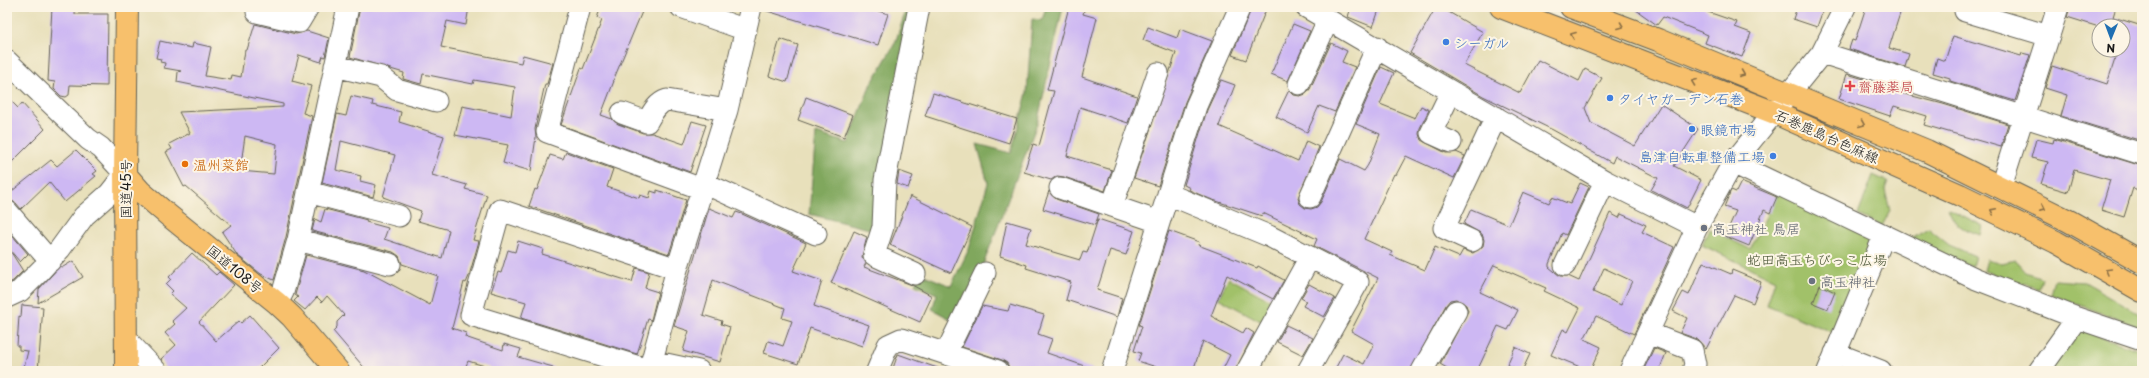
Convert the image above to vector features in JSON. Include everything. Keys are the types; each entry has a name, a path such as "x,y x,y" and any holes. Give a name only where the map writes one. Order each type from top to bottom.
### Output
{"main road":[{"name":"国道45号","path":"126,371 125,174 127,7"},
{"name":"石巻鹿島台色麻線","path":"1501,7 1775,113 1960,194 2056,242 2142,291"},
{"name":"石巻鹿島台色麻線","path":"1572,7 1790,94 1926,151 2001,186 2069,221 2142,262"},
{"name":"国道108号","path":"125,174 140,191 168,215 277,303 292,317 338,371"}],"street":[{"path":"257,12 299,22 308,7"},
{"path":"580,7 548,132 703,186 816,234"},
{"path":"681,7 746,30"},
{"path":"650,367 677,269 727,110 751,7"},
{"path":"915,274 874,255 883,227 885,180 919,7"},
{"path":"1112,371 1196,106 1240,7"},
{"path":"1306,7 1606,181 1697,227"},
{"path":"1630,371 1697,227 1733,163 1775,113 1822,53 1845,7"},
{"path":"2001,186 2058,7"},
{"path":"277,303 283,292 298,240 335,66 344,8"},
{"path":"1964,11 2049,36"},
{"path":"1299,84 1328,20"},
{"path":"1310,197 1377,47"},
{"path":"1822,53 2023,118 2142,154"},
{"path":"7,61 83,134 101,148 125,174 110,193 84,216 50,261 20,291 7,297"},
{"path":"335,66 381,77 397,90 436,101"},
{"path":"1112,206 1158,73"},
{"path":"1451,92 1431,134 1451,142"},
{"path":"622,113 648,122 655,109 663,101 668,100 727,110"},
{"path":"1472,241 1444,228 1496,116"},
{"path":"1733,163 1974,278 2077,318 2142,340"},
{"path":"1565,265 1606,181"},
{"path":"1060,188 1159,222"},
{"path":"308,192 399,216"},
{"path":"1168,194 1269,236 1358,282 1308,371"},
{"path":"677,269 500,210 471,315 650,367 699,371"},
{"path":"7,211 50,261"},
{"path":"1881,371 1831,362 1884,236"},
{"path":"298,240 390,264"},
{"path":"1247,371 1310,257"},
{"path":"950,360 985,273"},
{"path":"1422,371 1456,311"},
{"path":"2039,371 2077,318"},
{"path":"1648,333 1692,350 1695,364 1693,371"},
{"path":"126,339 156,371"},
{"path":"877,371 888,345 896,340 912,341 950,360 998,371"}],"green space":[{"path":"907,7 912,7 873,230 809,214 816,133 848,143 869,88 895,43"},
{"path":"1046,7 1063,7 1037,124 980,273 954,321 932,309 937,294 915,285 919,273 951,286 969,249 988,183 977,144 1011,153 1027,93 1032,19 1042,20"},
{"path":"1873,175 1888,182 1885,190 1890,211 1882,226 1858,215"},
{"name":"蛇田高玉ちびっこ広場","path":"1778,192 1878,236 1836,334 1767,305 1775,280 1702,245 1709,229 1750,249"},
{"path":"1948,208 1983,226 1981,235 1960,226 1953,219"},
{"path":"1928,228 1949,245 1975,256 1972,266 1910,239"},
{"path":"1987,259 2002,263 2015,260 2026,272 2042,278 2039,289 1984,271"},
{"path":"1229,278 1277,304 1266,324 1218,298"},
{"path":"2054,280 2084,282 2142,315 2142,328 2050,294"},
{"path":"2076,328 2142,351 2142,371 2043,371"}],"building":[{"path":"52,7 75,7 75,14 108,14 107,86 70,85 69,95 66,97 61,96 54,89 55,82 48,81"},
{"path":"360,7 469,7 466,25 447,21 441,47 521,63 523,55 553,63 547,84 545,84 535,129 536,137 531,171 503,163 508,145 455,135 462,106 511,116 515,87 474,80 473,84 423,74 421,84 403,79 404,73 350,57"},
{"path":"601,7 644,7 613,81 601,115 612,119 618,124 643,133 652,133 684,144 692,121 706,125 690,172 561,125 581,68 583,69 602,20 597,18"},
{"path":"764,7 866,7 888,14 878,45 764,10"},
{"path":"1069,7 1085,7 1083,14 1097,18 1082,77 1137,96 1128,123 1080,107 1067,156 1112,170 1105,191 1064,177 1057,176 1051,180 1024,172 1033,144 1039,146 1054,91 1047,90"},
{"path":"1252,7 1267,7 1246,60 1232,55"},
{"path":"1351,7 1380,7 1373,27 1348,17"},
{"path":"1436,7 1440,7 1483,32 1464,65 1520,93 1538,60 1579,81 1585,69 1602,78 1585,108 1591,123 1635,146 1661,104 1698,129 1674,166 1701,180 1687,208 1651,190 1658,178 1615,156 1612,163 1553,130 1483,96 1410,53"},
{"path":"1632,7 1701,7 1708,10 1708,12 1737,22 1735,27 1751,33 1742,57 1705,43 1708,35 1663,17 1657,25"},
{"path":"1797,7 1824,7 1817,27 1793,19"},
{"path":"1866,7 1902,7 1889,48 1909,54 1905,67 1849,49 1852,40 1855,41"},
{"path":"2070,7 2116,7 2113,17 2116,18 2091,18 2091,24 2067,17"},
{"path":"2131,23 2142,26 2142,141 2061,116 2067,95 2045,88 2052,66 2107,84 2115,58 2131,58"},
{"path":"255,24 296,34 307,31 329,38 325,57 323,56 321,62 299,55 292,81 311,86 303,113 312,116 286,237 274,280 261,274 237,255 222,232 231,225 186,186 184,187 166,152 172,149 169,144 190,133 179,112 283,107 283,104 177,82 178,72 181,71 164,68 165,63 160,62 161,59 156,58 160,41 192,48 193,43 211,47 205,76 231,80 232,75 241,77 245,50 247,50","holes":["245,136 277,144 274,174 240,171"]},
{"path":"1293,24 1310,31 1288,81 1271,74"},
{"path":"1148,27 1177,38 1180,29 1212,41 1185,102 1158,186 1134,178 1176,53 1143,40"},
{"path":"1953,36 2021,56 2022,53 2030,55 2015,101 1950,81 1950,78 1933,73 1937,58 1945,61"},
{"path":"780,39 798,45 787,82 769,76"},
{"path":"1331,43 1347,51 1342,62 1355,67 1335,112 1319,106 1307,132 1276,117 1289,90 1294,95 1300,96 1306,94 1310,89"},
{"path":"1381,67 1394,73 1380,104 1415,118 1421,106 1429,110 1420,128 1419,134 1421,140 1446,153 1456,152 1465,156 1454,178 1406,156 1396,175 1394,174 1364,239 1392,252 1390,255 1425,270 1435,247 1459,257 1463,250 1473,253 1483,246 1484,240 1482,234 1464,224 1471,209 1509,225 1523,192 1549,203 1552,197 1570,204 1580,183 1589,187 1566,235 1562,233 1549,264 1549,267 1560,276 1568,276 1579,281 1610,213 1619,218 1621,214 1646,225 1642,232 1674,247 1634,334 1596,316 1584,339 1601,347 1590,371 1551,355 1563,329 1568,332 1580,308 1544,291 1546,288 1494,265 1480,292 1518,310 1508,330 1498,326 1477,371 1452,371 1440,364 1468,311 1466,305 1456,299 1450,300 1446,305 1410,371 1334,371 1343,354 1364,364 1374,344 1351,331 1378,278 1314,246 1317,239 1263,213 1262,216 1210,199 1189,190 1190,188 1184,185 1207,110 1221,80 1235,85 1219,126 1298,161 1306,141 1319,147 1298,198 1300,204 1305,208 1311,209 1317,207 1321,202 1340,159 1364,171 1368,165 1380,134 1356,124","holes":["1604,268 1632,281 1621,305 1593,292"]},
{"path":"1847,74 1898,89 1897,92 1943,104 2008,124 2001,147 1924,125 1927,116 1894,106 1890,116 1839,99"},
{"path":"933,93 1017,119 1009,143 925,116"},
{"path":"351,96 373,101 372,105 401,112 399,122 444,136 432,175 467,185 465,189 487,195 473,240 479,241 469,276 466,283 464,282 452,328 466,333 465,337 503,350 504,344 521,349 518,357 553,367 553,371 501,371 468,361 464,371 367,371 333,331 337,327 337,322 344,315 327,296 322,302 317,297 305,310 294,301 298,297 295,295 306,255 364,270 430,305 438,276 402,264 399,256 393,252 312,231 315,219 321,222 325,209 367,220 366,222 388,228 384,239 442,258 449,230 418,221 421,211 383,197 395,155 341,141 336,170 361,176 360,181 376,185 373,197 322,183 337,114 346,116"},
{"path":"7,97 18,108 22,103 45,129 7,167"},
{"path":"806,97 853,115 844,137 798,120"},
{"path":"2036,139 2053,143 2054,139 2142,166 2142,177 2138,190 2133,188 2124,217 2101,210 2110,180 2074,170 2068,192 2041,184 2048,162 2031,158"},
{"path":"76,150 97,171 93,174 96,176 65,202 49,182 21,209 16,203 7,199 7,195 51,160 57,166"},
{"path":"566,152 613,169 607,187 639,198 640,195 649,198 651,191 657,193 657,190 686,200 669,254 529,206 535,189 537,190 550,155 563,159"},
{"path":"899,171 913,176 908,188 897,184"},
{"path":"1741,182 1777,197 1770,213 1764,210 1749,246 1725,236 1736,211 1724,207 1731,190 1736,192"},
{"path":"1049,191 1056,199 1099,214 1095,225 1043,209"},
{"path":"910,196 972,227 951,273 890,245"},
{"path":"709,208 733,218 736,212 742,214 806,243 793,271 822,281 814,306 869,325 862,346 810,328 798,364 764,353 768,341 783,346 792,321 782,318 785,308 713,280 703,315 722,321 721,324 730,327 720,362 683,351 689,331 674,326"},
{"path":"1098,219 1134,231 1126,255 1110,250 1097,290 1122,298 1117,317 1066,300 1071,282 1026,268 1027,265 1000,256 1007,221 1031,228 1026,244 1080,260 1083,252 1087,253"},
{"path":"7,229 28,254 20,262 9,249 23,271 13,281 7,284"},
{"path":"854,231 867,237 862,257 866,263 864,267 912,285 932,296 920,322 831,283"},
{"path":"1169,231 1199,242 1198,245 1257,268 1258,266 1284,280 1273,299 1227,275 1211,316 1243,333 1246,328 1254,333 1235,371 1222,371 1230,355 1203,341 1193,371 1168,371 1138,361 1141,353 1134,351 1142,326 1139,325"},
{"path":"518,241 543,249 542,254 632,282 636,268 649,272 645,288 658,292 651,320 648,319 637,354 521,318 526,302 491,292 498,272 501,273 508,250 515,252"},
{"path":"192,253 216,275 219,272 234,285 199,322 216,341 239,321 241,323 250,315 279,348 256,371 168,371 161,359 176,345 165,333 175,324 172,321 186,308 170,294 173,291 166,284 171,279 169,277"},
{"path":"73,261 83,277 38,303 39,289 60,266 63,267"},
{"path":"1703,262 1731,274 1732,270 1761,282 1753,303 1734,295 1706,349 1697,339 1680,333 1687,318 1673,311 1683,292 1689,295"},
{"path":"1309,284 1335,298 1324,317 1303,306 1306,301 1301,298"},
{"path":"1820,285 1835,292 1828,309 1813,303"},
{"path":"22,305 43,307 38,371 23,371 28,351 19,350 19,346 17,346 19,316 21,317"},
{"path":"1010,305 1044,315 1038,334 1052,339 1047,353 1093,369 1093,371 1013,371 1010,370 1007,363 1002,360 962,347 982,306 1008,311"},
{"path":"1286,325 1313,338 1303,355 1277,342"},
{"path":"1515,347 1530,354 1522,371 1507,365"},
{"path":"1654,348 1666,353 1659,371 1643,371"},
{"path":"898,354 940,369 939,371 892,371"}],"place":[{"name":"シーガル","path":"1446,42"},
{"name":"齋藤薬局","path":"1850,86"},
{"name":"タイヤガーデン石巻","path":"1610,98"},
{"name":"眼鏡市場","path":"1692,129"},
{"name":"島津自転車整備工場","path":"1773,156"},
{"name":"温州菜館","path":"185,164"},
{"name":"高玉神社 鳥居","path":"1704,228"},
{"name":"高玉神社","path":"1812,281"}]}
